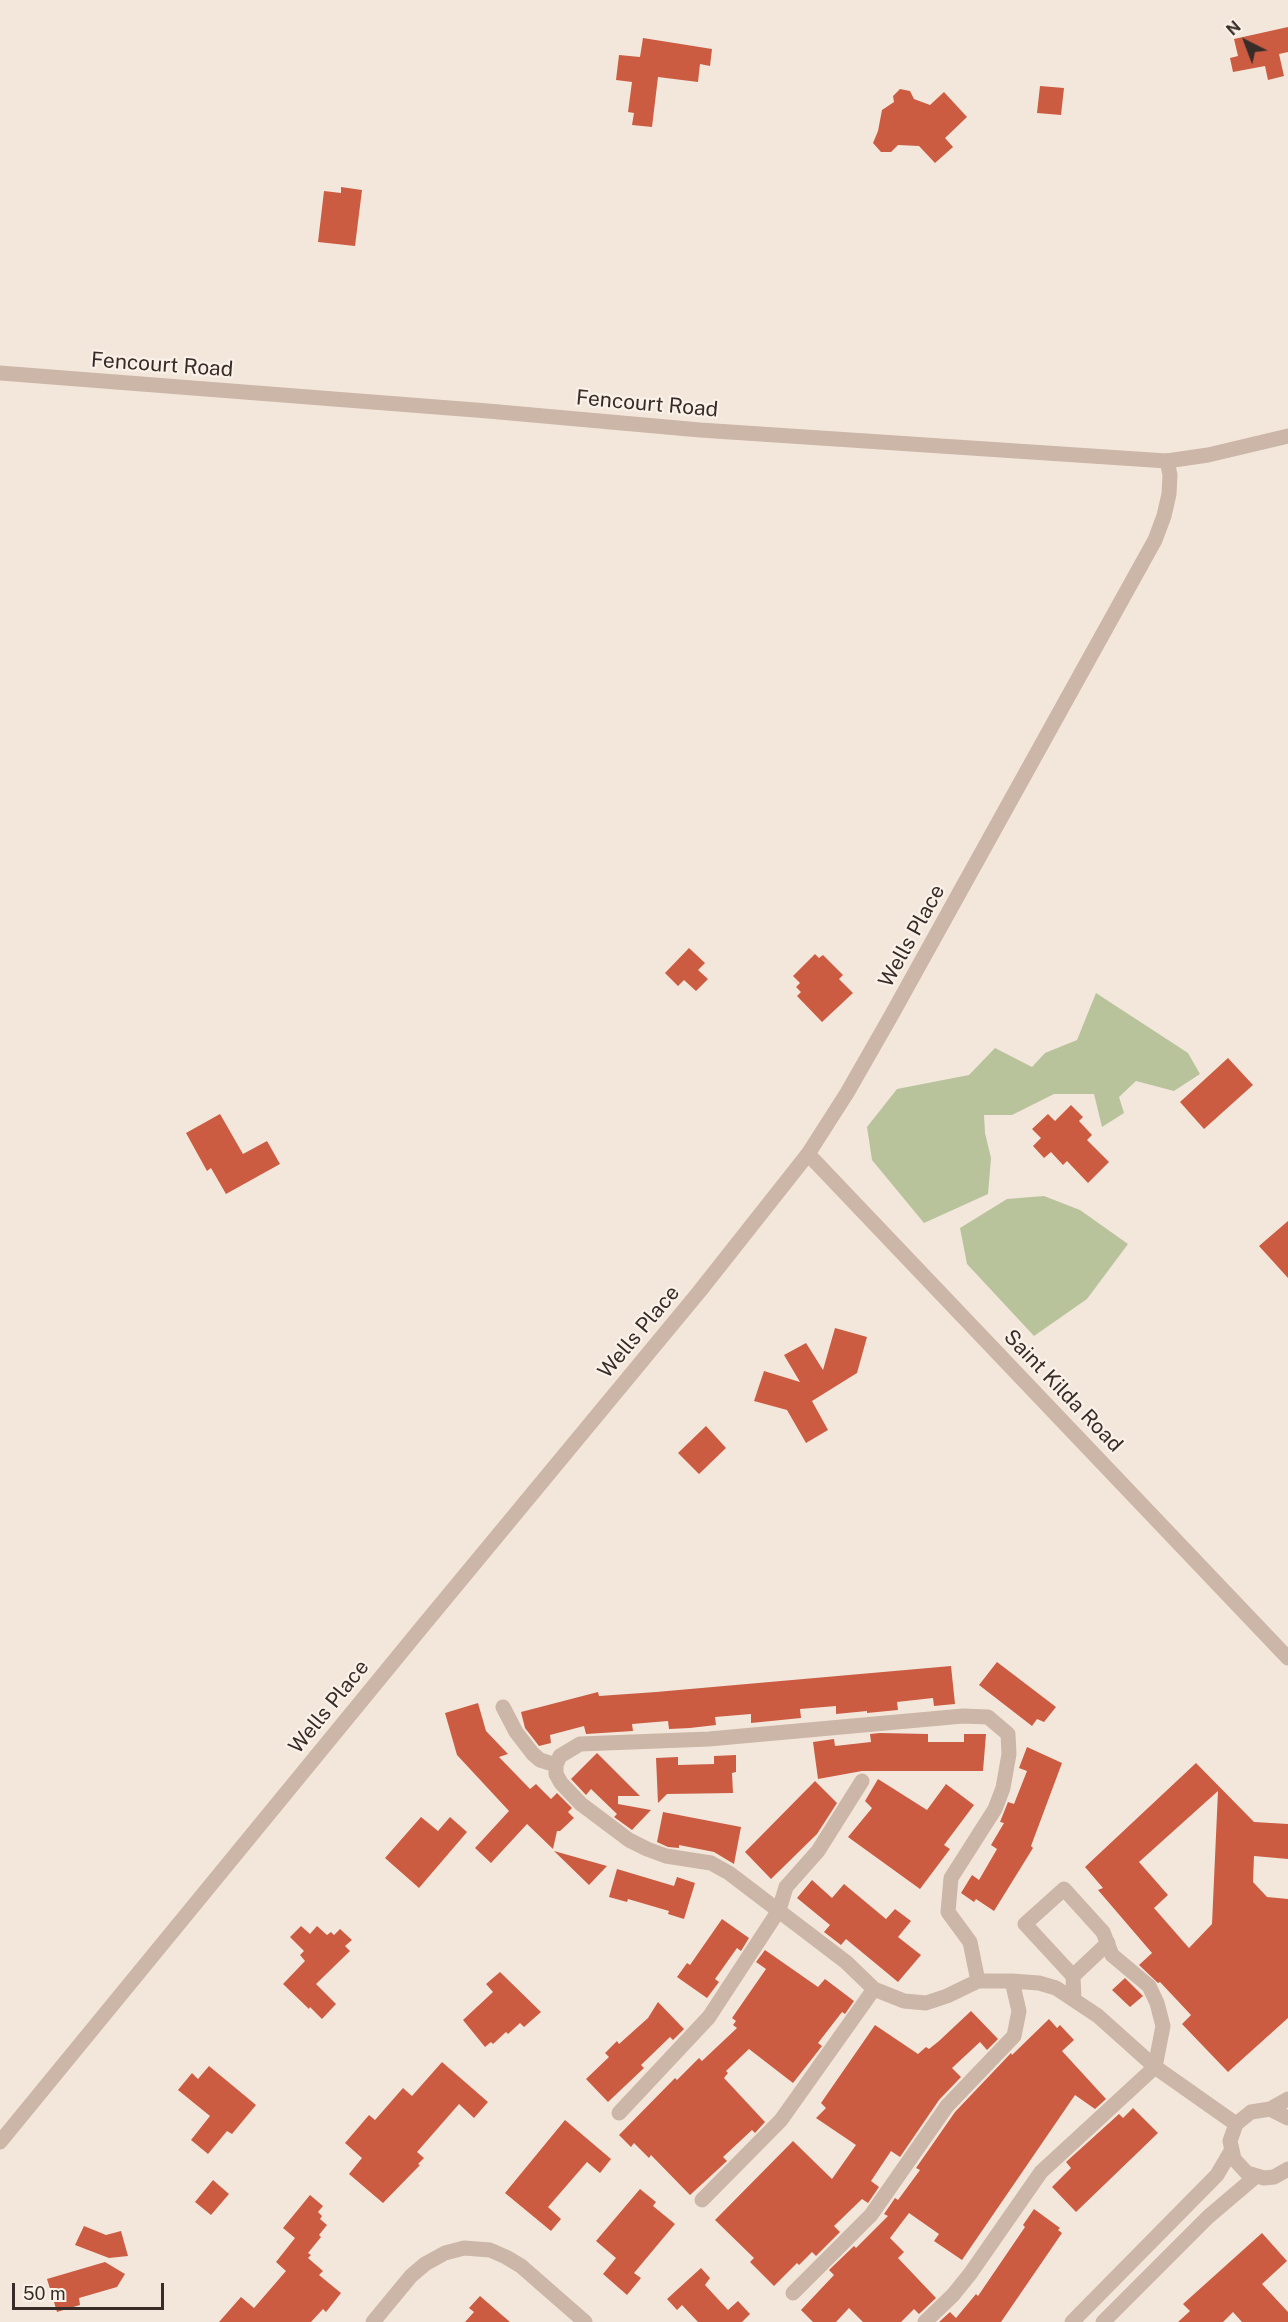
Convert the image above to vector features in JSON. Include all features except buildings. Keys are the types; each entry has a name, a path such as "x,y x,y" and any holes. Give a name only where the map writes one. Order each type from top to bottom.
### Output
{"street":[{"name":"Fencourt Road","path":"0,373 699,430 1167,461 1208,455 1288,436"},
{"name":"Wells Place","path":"0,2142 699,1292 808,1154 848,1093 1155,540 1169,494 1170,475 1167,461"},
{"name":"Saint Kilda Road","path":"808,1154 1288,1658"},
{"path":"503,1707 516,1732 533,1754 540,1760 556,1765"},
{"path":"978,1981 970,1942 948,1912 951,1878 995,1809 1003,1788 1009,1754 1008,1734 988,1717 951,1717 709,1739 580,1744 560,1756 556,1765 556,1774 561,1783 581,1804 629,1840 666,1856 711,1863 729,1873 846,1962 874,1989 904,2001 926,2003 978,1981 1039,1983 1056,1988 1098,2016 1155,2067 1236,2124"},
{"path":"619,2113 709,2017 779,1910 786,1887 818,1851 862,1781"},
{"path":"925,2322 953,2295 970,2274 1041,2172 1155,2067 1163,2026 1157,2002 1149,1986 1112,1955 1103,1932 1064,1889 1026,1924 1073,1976 1074,1999"},
{"path":"1073,1976 1108,1943"},
{"path":"794,2293 871,2215 947,2106 1014,2036 1019,2011 1012,1981"},
{"path":"702,2200 781,2120 874,1989"},
{"path":"1288,2099 1270,2109 1251,2112 1236,2124 1230,2142 1231,2151 1240,2167 1255,2177 1274,2177 1288,2169"},
{"path":"1270,2109 1288,2118"},
{"path":"1072,2322 1216,2175 1231,2151"},
{"path":"1103,2322 1208,2217 1255,2177"},
{"path":"373,2322 411,2276 425,2264 445,2253 464,2248 490,2250 506,2257 520,2266 585,2322"}],"green space":[{"path":"1096,993 1188,1053 1200,1074 1174,1091 1136,1081 1119,1097 1124,1113 1102,1127 1094,1094 1054,1094 1012,1115 984,1115 985,1133 991,1158 988,1194 924,1223 872,1160 867,1127 897,1089 969,1075 995,1048 1032,1067 1045,1053 1077,1040"},
{"path":"1044,1196 1080,1210 1128,1244 1087,1299 1034,1336 967,1264 960,1228 1007,1199"}]}
